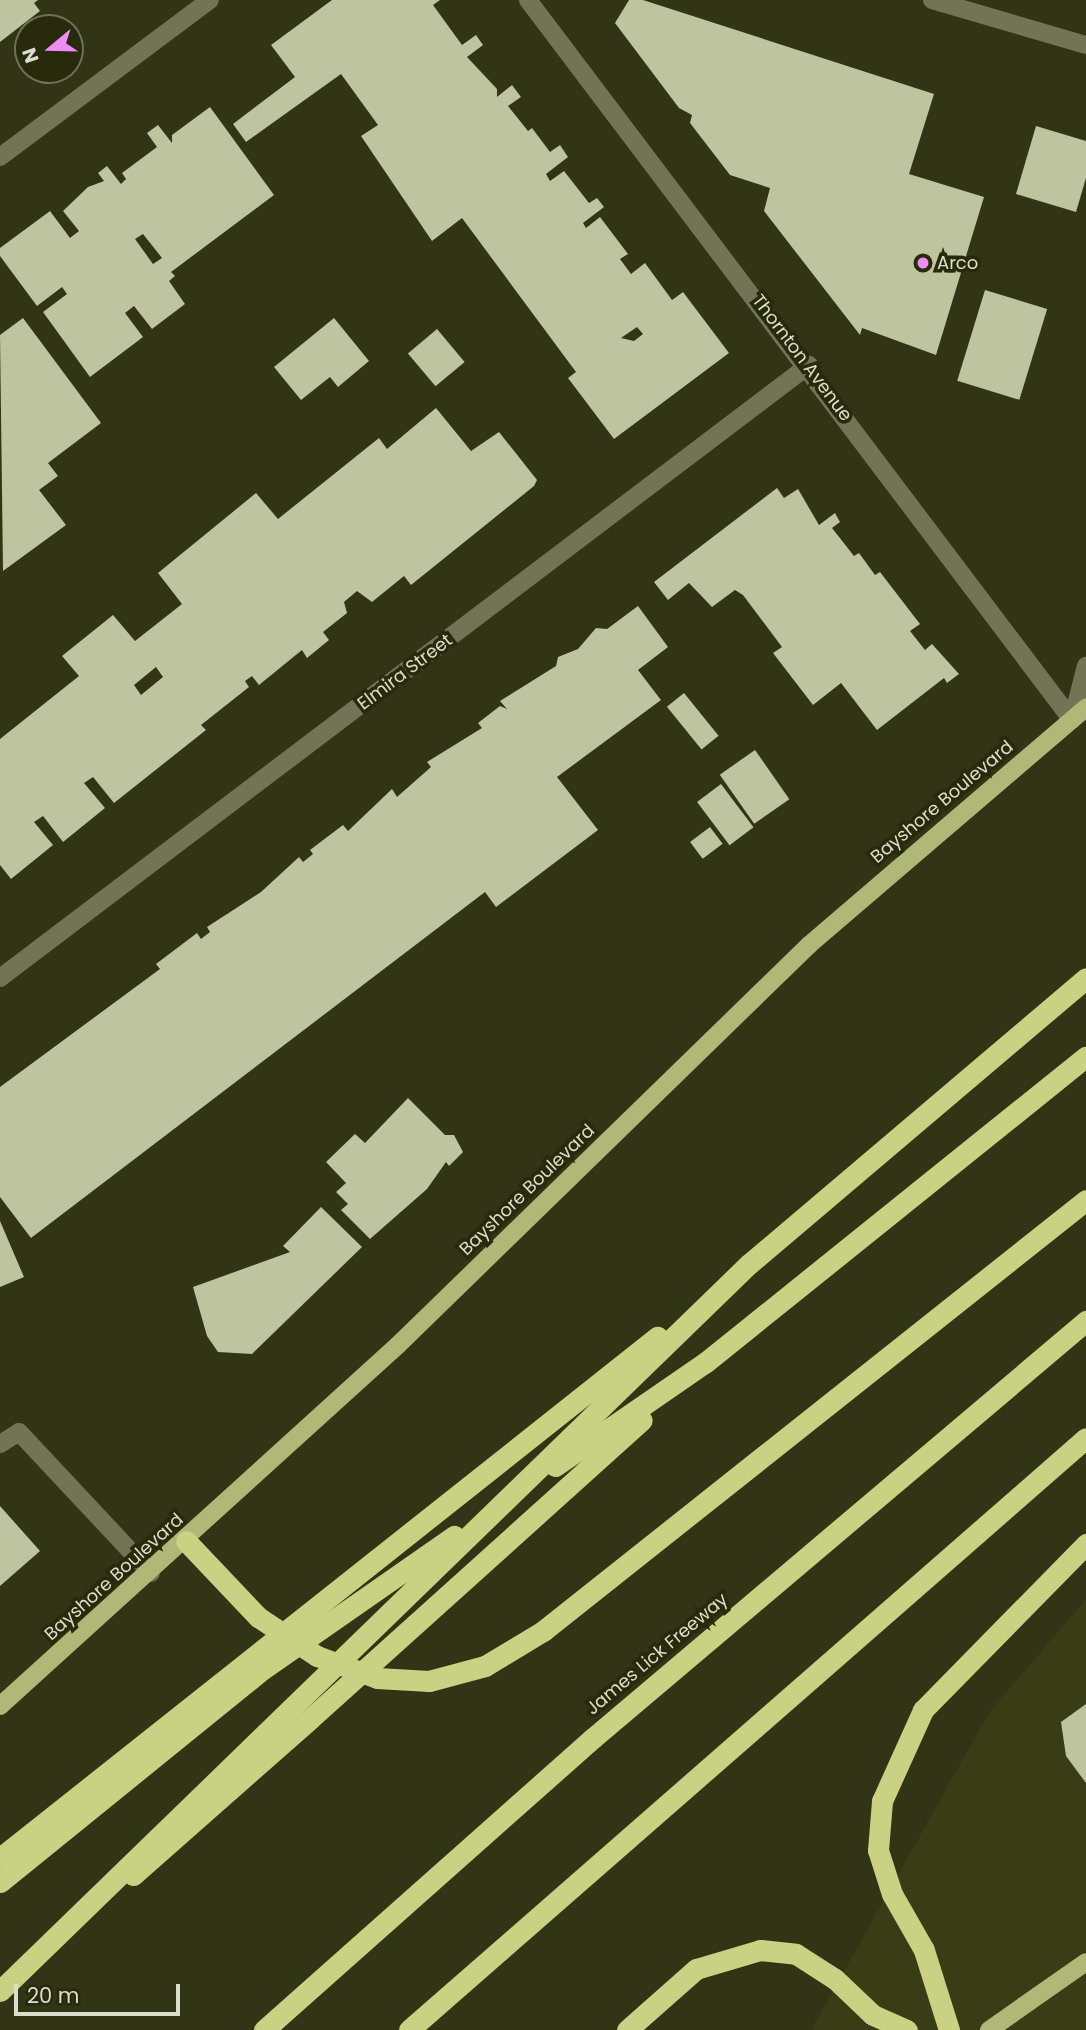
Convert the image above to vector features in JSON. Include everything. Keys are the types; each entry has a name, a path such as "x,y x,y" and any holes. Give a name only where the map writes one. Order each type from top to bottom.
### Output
{"highway":[{"path":"0,1858 749,1264 1086,978"},
{"path":"0,1992 706,1362 1086,1057"},
{"path":"186,1541 258,1618 317,1656 377,1678 416,1681 485,1666 543,1631 1086,1200"},
{"path":"0,1992 749,1264"},
{"name":"James Lick Freeway","path":"264,2030 593,1738 1086,1321"},
{"path":"0,1882 259,1672 706,1362"},
{"path":"410,2030 1086,1438"},
{"path":"949,2030 924,1950 892,1894 878,1850 882,1801 923,1710 1086,1544"},
{"path":"627,2030 696,1969 760,1950 796,1954 835,1979 873,2015 907,2030"}],"main road":[{"name":"Bayshore Boulevard","path":"0,1706 151,1573 398,1345 809,945 1086,708"},
{"path":"989,2030 1086,1962"}],"street":[{"path":"0,157 210,0"},
{"name":"Thornton Avenue","path":"528,0 809,365 1072,720"},
{"path":"932,0 1086,45"},
{"name":"Elmira Street","path":"0,978 809,365"},
{"path":"1072,720 1086,666"},
{"path":"0,1444 19,1432 151,1573"}],"shaded area":[{"path":"1086,1599 1086,2030 811,2030 990,1711"}],"building":[{"path":"0,0 38,0 34,3 40,11 36,14 14,14 14,31 0,42"},
{"path":"332,0 440,0 433,5 462,45 476,35 483,45 467,57 497,89 497,97 512,85 521,97 508,106 528,131 532,128 550,152 560,145 568,157 546,174 550,181 564,171 589,203 597,198 604,207 583,223 586,228 600,217 628,254 620,259 631,274 645,263 672,300 683,292 729,353 614,439 568,378 576,372 462,218 432,241 361,136 378,125 341,74 246,142 233,124 295,77 271,45","holes":["637,327 643,334 634,341 621,338"]},
{"path":"629,0 643,0 934,94 909,174 984,197 936,355 862,328 860,335 764,211 770,188 730,175 690,123 692,115 679,108 615,23"},
{"path":"210,107 274,195 171,272 175,276 169,281 185,304 152,329 134,306 125,313 143,337 90,377 43,312 67,294 62,287 37,306 0,256 0,248 50,211 70,238 79,231 63,211 88,187 104,181 98,173 107,166 121,184 126,179 122,173 157,147 147,133 158,125 172,143 172,135","holes":["143,234 162,258 153,264 135,239"]},
{"path":"1036,126 1086,141 1086,178 1076,212 1016,194"},
{"path":"985,290 1047,309 1019,400 957,381"},
{"path":"23,318 101,423 48,463 58,476 39,490 66,525 3,571 0,335"},
{"path":"334,318 369,361 338,387 330,377 301,400 274,367"},
{"path":"437,329 465,362 436,386 408,353"},
{"path":"436,408 471,451 499,432 537,480 534,486 411,585 404,576 372,602 357,591 344,602 347,613 323,632 329,640 307,658 302,650 259,685 252,676 245,681 249,687 201,725 206,730 114,803 93,777 84,783 105,808 63,842 43,816 34,822 53,845 11,879 0,865 0,739 79,676 62,656 113,615 135,641 182,604 158,573 256,493 278,519 379,438 387,449","holes":["156,667 163,677 141,695 134,685"]},
{"path":"777,488 784,498 798,489 819,525 835,513 840,522 832,528 854,556 859,553 875,575 880,572 920,624 910,631 925,650 932,644 959,674 947,683 944,678 877,730 841,683 813,705 773,653 782,647 743,595 735,590 712,607 689,583 668,600 654,582"},
{"path":"638,606 668,647 638,670 661,700 557,777 598,830 496,907 485,892 31,1238 0,1197 0,1087 160,969 156,964 197,933 201,939 210,932 207,927 261,892 299,857 303,862 313,854 310,850 343,825 348,831 392,789 397,797 431,767 427,762 482,728 478,723 500,706 507,709 500,701 556,666 558,657 578,649 596,628 607,629"},
{"path":"684,693 719,736 702,750 667,707"},
{"path":"755,750 789,799 754,824 720,775"},
{"path":"721,784 753,827 730,845 697,802"},
{"path":"710,827 723,844 703,859 690,842"},
{"path":"408,1098 445,1135 454,1135 463,1152 449,1166 446,1162 427,1189 370,1239 341,1210 348,1204 336,1192 346,1183 326,1162 355,1134 365,1143"},
{"path":"321,1207 362,1247 252,1354 218,1352 207,1336 193,1287 290,1252 283,1246"},
{"path":"0,1221 24,1277 0,1287"},
{"path":"0,1506 40,1551 0,1586"},
{"path":"1086,1704 1086,1783 1066,1756 1061,1722"}],"place":[{"name":"Arco","path":"923,263"}]}
